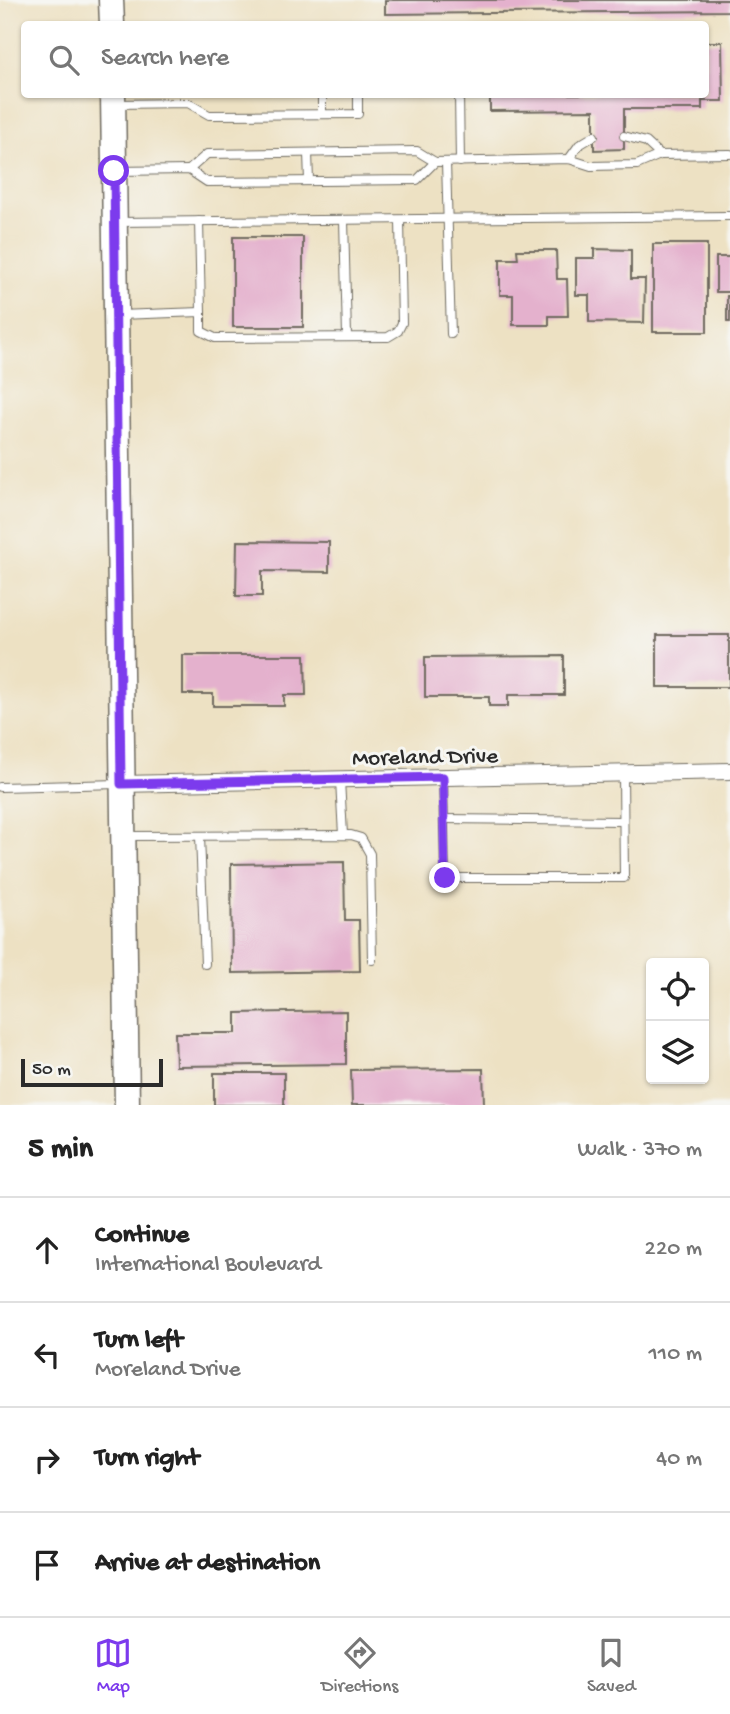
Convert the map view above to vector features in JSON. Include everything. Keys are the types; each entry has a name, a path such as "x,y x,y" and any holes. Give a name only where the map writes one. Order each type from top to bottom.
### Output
{"main road":[{"path":"111,0 112,21"},
{"path":"113,99 127,1105"}],"street":[{"name":"Moreland Drive","path":"121,784 730,771"}],"lane":[{"path":"322,98 322,114"},
{"path":"113,99 188,99 209,115 358,114 358,98"},
{"path":"459,98 460,162"},
{"path":"569,159 579,145 594,136"},
{"path":"624,136 646,142 660,155"},
{"path":"189,170 207,154 417,151 435,162 569,159 591,166 637,165 660,155 730,154"},
{"path":"309,153 309,181"},
{"path":"114,171 189,170 207,182 417,180 435,162"},
{"path":"446,162 451,334"},
{"path":"115,222 730,216"},
{"path":"344,220 347,336"},
{"path":"199,221 201,331 215,338 388,337 398,331 402,323 400,220"},
{"path":"116,315 201,312"},
{"path":"443,777 445,878 624,878 623,773"},
{"path":"340,780 343,835"},
{"path":"0,787 121,784"},
{"path":"444,819 623,821"},
{"path":"122,836 343,835 360,838 370,854 372,960"},
{"path":"200,836 205,964"}],"building":[{"path":"385,0 730,0 730,11 385,14"},
{"path":"709,42 722,42 723,101 702,101 702,109 624,109 624,149 594,150 594,110 490,111 490,98 709,98"},
{"path":"233,237 303,237 303,327 233,327"},
{"path":"653,244 707,244 707,332 653,332"},
{"path":"594,249 631,250 631,279 645,279 644,323 589,322 589,295 576,295 576,258 594,258"},
{"path":"517,250 556,250 557,279 567,279 568,316 549,316 549,325 513,325 513,295 500,295 500,259 518,259"},
{"path":"716,257 730,257 730,292 716,292"},
{"path":"727,296 730,296 730,322 727,322"},
{"path":"237,541 329,542 329,572 262,571 262,596 236,596"},
{"path":"657,635 729,635 729,687 657,687"},
{"path":"183,655 305,655 306,695 284,695 284,706 213,706 213,694 183,694"},
{"path":"564,656 564,695 508,695 508,706 489,706 489,697 425,697 425,657"},
{"path":"344,862 345,920 359,920 360,971 232,973 231,864"},
{"path":"346,1011 346,1064 176,1066 175,1033 236,1033 236,1013"},
{"path":"483,1069 484,1105 352,1105 351,1070"},
{"path":"214,1073 284,1073 284,1105 214,1105"}],"route":[{"path":"114,171 121,784 443,777 445,878"}]}
